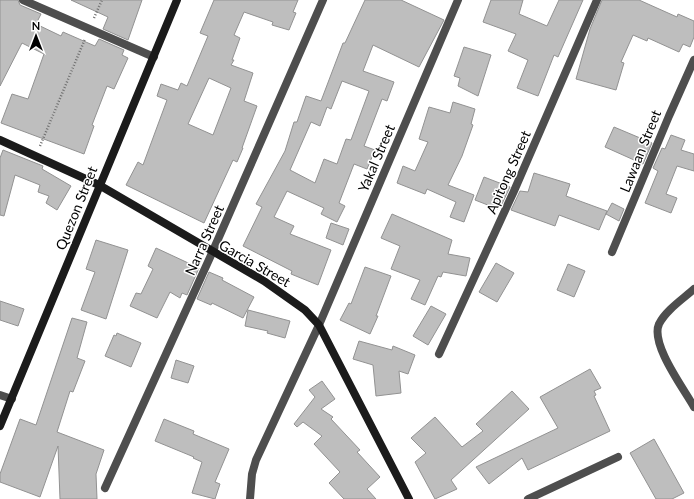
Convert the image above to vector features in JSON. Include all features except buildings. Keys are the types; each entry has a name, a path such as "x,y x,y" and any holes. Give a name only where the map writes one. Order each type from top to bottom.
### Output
{"street":[{"path":"23,0 154,56"},
{"name":"Quezon Street","path":"0,426 177,0"},
{"name":"Narra Street","path":"105,488 212,253 323,0"},
{"name":"Yakal Street","path":"250,499 252,474 256,460 318,325 458,0"},
{"name":"Apitong Street","path":"439,354 514,191 597,0"},
{"name":"Lawaan Street","path":"612,252 668,116 694,60"},
{"name":"Garcia Street","path":"0,140 99,185 212,253 264,281 305,310 318,325 409,499"},
{"path":"694,289 660,322 658,335 660,348 694,407"},
{"path":"0,395 12,399"},
{"path":"528,499 618,457"}],"path":[{"path":"35,156 102,0"}]}
